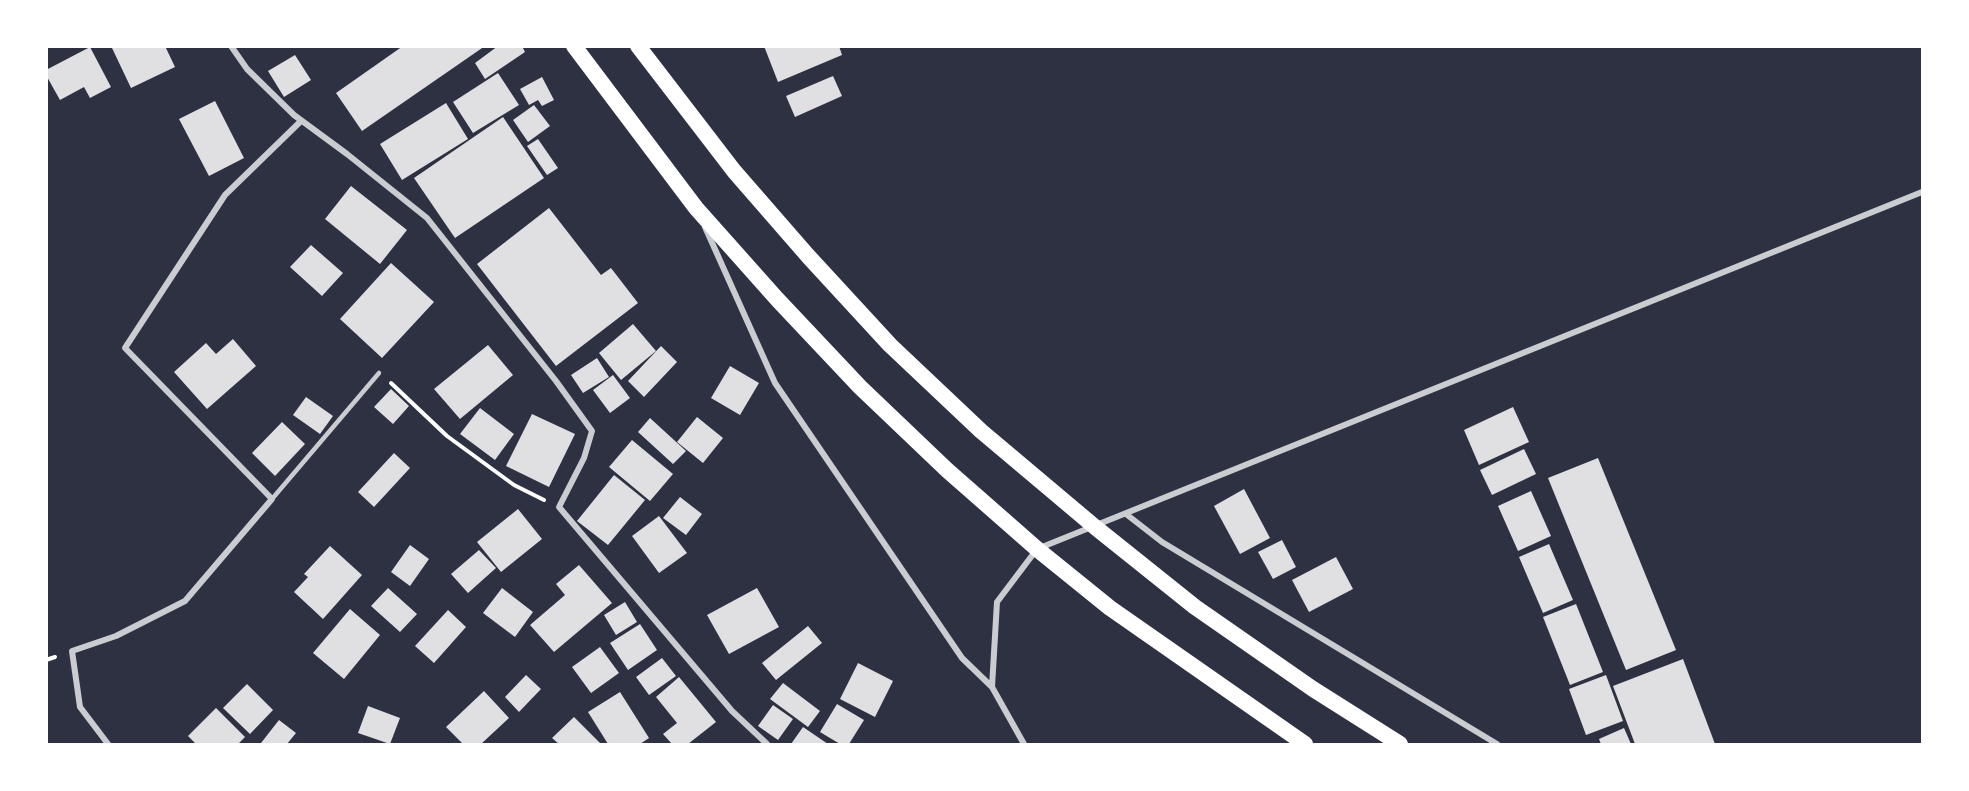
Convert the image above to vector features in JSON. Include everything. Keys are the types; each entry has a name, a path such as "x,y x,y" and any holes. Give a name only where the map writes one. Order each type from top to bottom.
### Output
{"highway":[{"path":"574,46 696,208 860,387 946,470 1037,549 1110,608 1305,744"},
{"path":"638,46 734,171 808,256 890,345 981,431 1195,607 1313,689 1400,744"}],"street":[{"path":"231,46 247,69 301,120 428,218 556,381 592,431 584,458 559,507 732,711 768,744"},
{"path":"108,744 80,707 72,651 116,636 185,602 272,499 125,348 225,195 301,120"},
{"path":"992,687 997,602 1037,549 1923,192"},
{"path":"696,208 775,383 962,658 992,687 1024,744"},
{"path":"1126,514 1162,542 1497,744"}],"lane":[{"path":"272,499 379,373"}],"path":[{"path":"379,373 457,443 514,485 559,507"}],"building":[{"path":"116,46 165,46 175,67 131,88 112,48"},
{"path":"403,46 485,46 362,131 336,93"},
{"path":"498,46 522,46 525,52 485,79 475,63"},
{"path":"764,46 839,46 842,55 778,82"},
{"path":"90,47 111,87 90,98 84,87 60,100 46,75 46,70"},
{"path":"295,55 311,80 284,97 268,71"},
{"path":"498,73 519,105 473,133 453,102"},
{"path":"833,76 842,96 795,117 786,96"},
{"path":"542,77 554,100 542,106 538,100 529,105 520,89"},
{"path":"215,101 244,158 209,176 179,119"},
{"path":"446,103 468,139 402,180 380,144"},
{"path":"534,105 550,126 528,142 513,120"},
{"path":"503,117 544,178 455,238 414,178"},
{"path":"538,139 558,168 547,175 527,146"},
{"path":"351,186 407,230 380,264 325,219"},
{"path":"549,208 601,275 611,268 638,303 556,366 477,264"},
{"path":"311,245 343,273 322,296 290,267"},
{"path":"391,263 434,302 382,358 340,319"},
{"path":"633,324 656,351 621,380 599,353"},
{"path":"233,339 256,366 207,409 174,372 206,343 216,354"},
{"path":"488,345 513,375 460,419 434,389"},
{"path":"661,346 677,362 644,397 628,381"},
{"path":"597,358 609,377 583,393 571,375"},
{"path":"730,366 759,383 740,415 711,398"},
{"path":"613,375 630,398 610,413 593,390"},
{"path":"391,389 409,406 393,424 374,407"},
{"path":"306,397 333,416 320,434 293,415"},
{"path":"1513,407 1529,442 1479,465 1464,430"},
{"path":"480,408 514,434 495,460 460,434"},
{"path":"532,414 575,434 549,487 506,466"},
{"path":"697,417 723,438 703,463 677,442"},
{"path":"650,418 686,451 673,464 638,432"},
{"path":"282,422 305,444 275,476 252,453"},
{"path":"632,440 673,474 650,501 609,467"},
{"path":"1524,449 1536,474 1492,495 1480,470"},
{"path":"394,453 410,468 374,507 358,492"},
{"path":"1598,458 1676,650 1626,670 1548,478"},
{"path":"614,475 645,500 608,545 577,521"},
{"path":"1244,489 1270,538 1240,554 1214,506"},
{"path":"1531,491 1551,536 1518,551 1498,506"},
{"path":"680,497 702,514 686,535 663,518"},
{"path":"518,509 542,539 501,572 477,542"},
{"path":"659,516 687,553 659,573 632,536"},
{"path":"1282,540 1296,567 1273,579 1258,552"},
{"path":"1549,544 1573,600 1543,613 1519,557"},
{"path":"410,545 429,559 410,586 391,572"},
{"path":"330,546 362,575 323,619 294,592 308,577 304,574"},
{"path":"479,550 496,568 468,593 451,574"},
{"path":"1336,557 1353,589 1309,612 1292,580"},
{"path":"579,565 612,603 554,652 530,625 565,595 556,584"},
{"path":"388,588 417,614 400,632 371,606"},
{"path":"502,588 533,612 515,637 483,613"},
{"path":"757,588 779,627 729,654 707,615"},
{"path":"625,602 637,622 616,635 604,615"},
{"path":"1576,604 1603,672 1570,685 1543,617"},
{"path":"350,609 380,635 344,679 313,653"},
{"path":"448,610 466,627 434,663 415,646"},
{"path":"640,624 657,650 628,670 610,643"},
{"path":"808,626 822,643 776,680 762,663"},
{"path":"600,647 619,673 591,693 572,667"},
{"path":"662,658 676,676 649,695 636,677"},
{"path":"1683,659 1715,744 1635,744 1613,686"},
{"path":"858,663 893,681 875,717 840,699"},
{"path":"526,675 541,689 519,712 505,697"},
{"path":"1606,675 1623,721 1586,735 1569,689"},
{"path":"679,677 716,722 688,744 672,744 663,734 677,723 656,697"},
{"path":"783,683 820,711 808,727 770,699"},
{"path":"247,684 273,710 250,734 223,708"},
{"path":"484,691 509,718 481,744 463,744 446,727"},
{"path":"620,692 649,738 640,744 608,744 588,712"},
{"path":"837,704 864,720 849,744 840,744 820,732"},
{"path":"773,705 793,719 778,740 758,726"},
{"path":"368,706 400,718 390,744 358,733"},
{"path":"216,708 245,737 238,744 196,744 188,736"},
{"path":"574,717 601,744 559,744 552,738"},
{"path":"279,720 296,733 287,744 261,743"},
{"path":"803,727 828,744 791,744"},
{"path":"1624,728 1631,744 1601,744 1599,739"}]}
